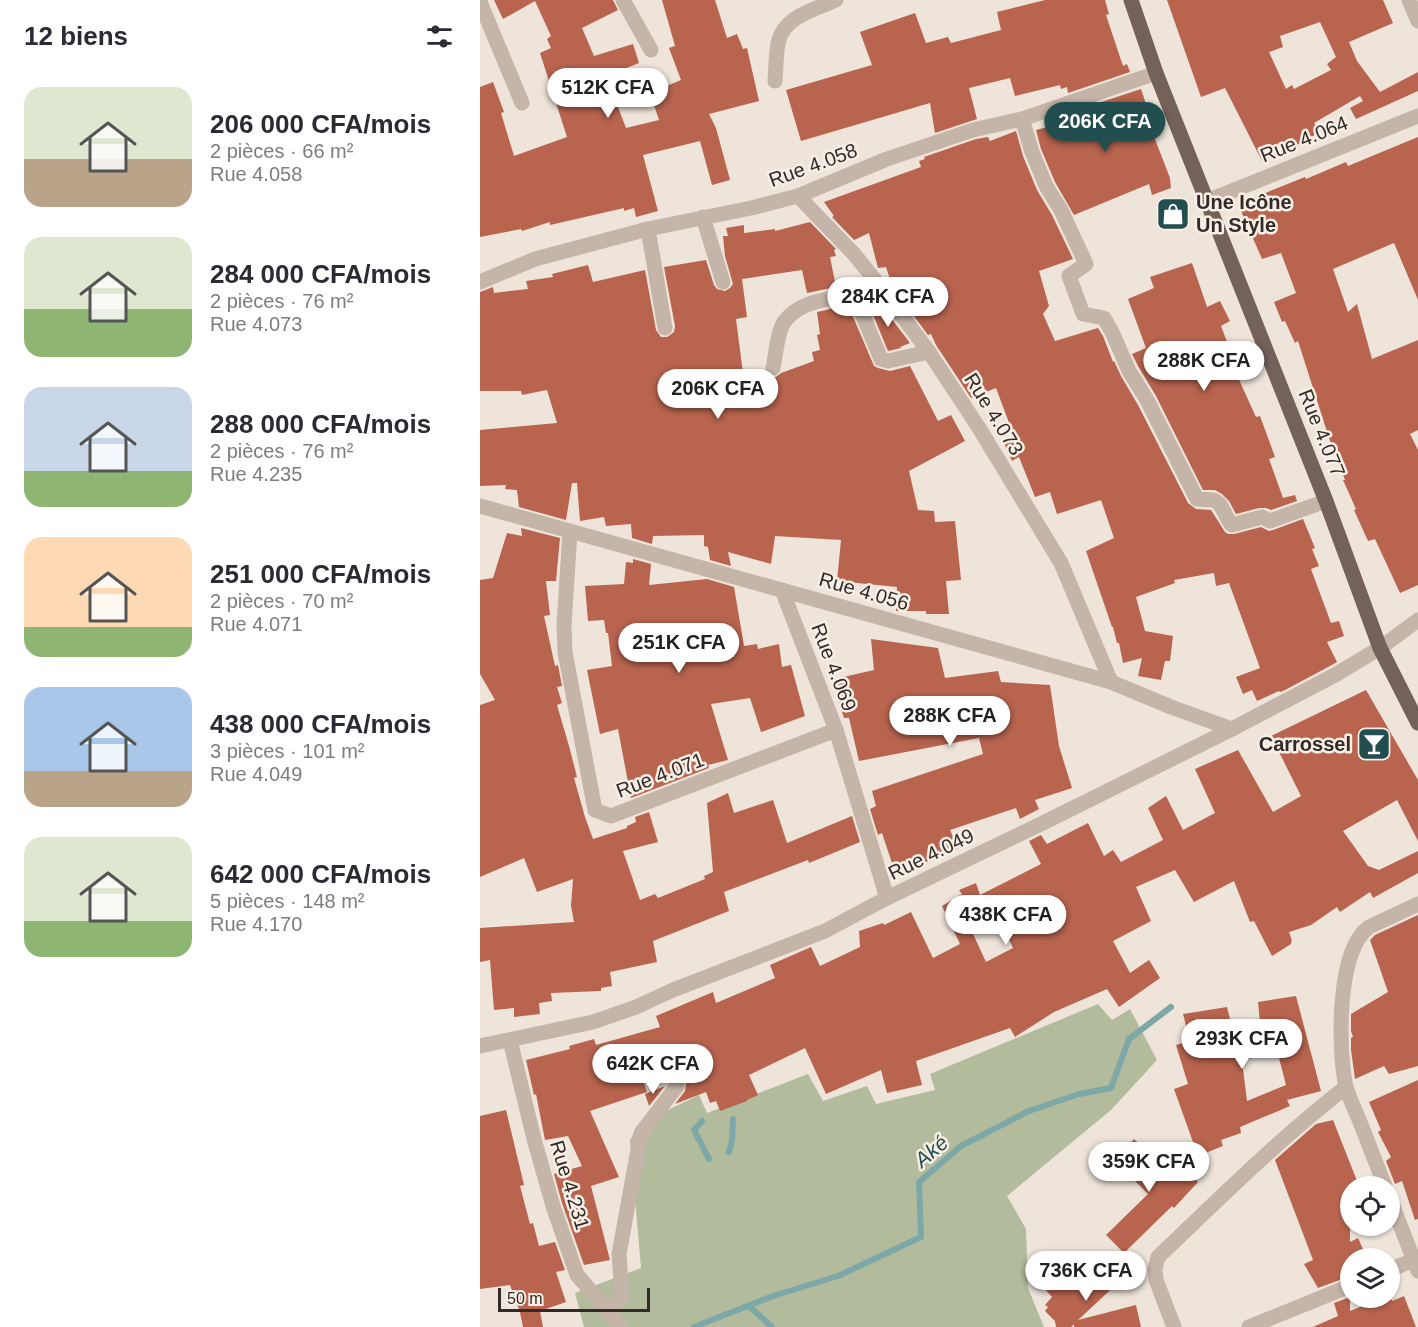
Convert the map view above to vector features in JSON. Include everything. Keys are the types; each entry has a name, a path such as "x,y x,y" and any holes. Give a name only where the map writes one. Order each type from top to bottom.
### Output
{"main road":[{"name":"Rue 4.077","path":"1131,0 1156,73 1326,501 1380,648 1418,723"}],"street":[{"path":"623,0 651,50"},
{"path":"775,81 778,42 784,28 795,18 836,0"},
{"path":"1409,0 1418,21"},
{"path":"480,2 522,103"},
{"name":"Rue 4.058","path":"480,282 535,259 648,229 752,208 798,196 887,159 973,130 1022,118 1156,73"},
{"name":"Rue 4.064","path":"1206,201 1418,116"},
{"path":"1022,118 1032,152 1046,186 1061,210 1086,264 1069,276 1083,314 1104,318 1129,371 1147,400 1197,499 1216,500 1232,525 1262,517 1270,521 1326,501"},
{"name":"Rue 4.073","path":"798,196 854,254 879,285 929,352 979,428 1061,563 1111,682"},
{"path":"703,217 723,282"},
{"path":"648,229 665,328"},
{"path":"773,368 783,324 795,311 812,303 854,294 879,285"},
{"path":"854,294 881,359 888,361 929,352"},
{"name":"Rue 4.056","path":"480,506 1111,682 1232,729"},
{"name":"Rue 4.071","path":"570,531 564,625 566,652 595,810 611,816 836,730"},
{"name":"Rue 4.069","path":"782,590 836,730 887,898"},
{"name":"Rue 4.049","path":"480,1046 593,1022 825,932 887,898 1232,729 1335,675 1380,648 1418,620"},
{"path":"1381,1176 1346,1087 1341,1046 1341,1021 1348,966 1362,932 1418,904"},
{"name":"Rue 4.231","path":"510,1040 553,1206 577,1275 620,1327"},
{"path":"610,1313 622,1297 619,1254 641,1133 676,1086"},
{"path":"1174,1327 1156,1280 1155,1269 1158,1257 1303,1122 1346,1087"},
{"path":"1400,1224 1416,1265 1400,1268"},
{"path":"1249,1327 1340,1290"}],"green space":[{"path":"1098,1004 1112,1020 1130,1009 1157,1060 1111,1110 1007,1196 1026,1229 1028,1288 1044,1327 584,1327 575,1293 641,1268 630,1140 639,1124 699,1095 707,1113 808,1074 823,1101 867,1086 876,1104 935,1090 930,1074"}],"building":[{"path":"494,0 613,0 618,10 582,28 594,56 633,44 639,63 606,76 626,128 659,120 650,93 681,80 669,48 675,46 662,0 715,0 727,38 737,34 743,49 747,48 759,101 709,114 716,128 730,180 712,185 700,141 643,155 658,211 636,217 634,208 624,211 624,208 550,225 550,222 522,231 521,229 480,237 480,87 493,82 504,112 501,113 514,156 567,137 540,53 551,48 547,39 551,36 535,1 503,19"},
{"path":"1045,0 1105,0 1109,14 1106,15 1123,66 1127,64 1130,72 1068,93 1067,87 1061,89 1060,85 1015,96 1010,78 969,88 977,119 935,133 930,103 801,141 786,90 872,65 860,32 915,13 926,43 948,37 951,43 1001,30 997,12"},
{"path":"1167,0 1383,0 1393,23 1349,42 1357,61 1380,92 1418,72 1418,91 1356,119 1350,108 1363,101 1360,96 1314,123 1320,132 1262,161 1225,88 1201,97","holes":["1320,22 1336,57 1327,64 1331,70 1294,89 1292,85 1286,89 1269,52 1283,47 1280,36"]},
{"path":"1141,89 1156,134 1153,134 1170,178 1171,188 1152,195 1149,184 1074,215 1055,182 1041,149 1036,130 1077,119 1074,111"},
{"path":"1016,131 1037,190 1073,259 1039,271 1049,306 1043,314 1055,341 1098,328 1113,362 1138,405 1188,503 1196,509 1211,510 1225,532 1234,534 1261,527 1269,531 1303,519 1315,548 1312,549 1319,566 1311,569 1331,623 1339,621 1344,636 1327,642 1337,662 1285,690 1257,701 1252,690 1243,694 1236,677 1260,668 1229,583 1216,586 1214,573 1174,580 1175,583 1136,597 1145,631 1173,636 1170,661 1165,661 1161,680 1138,676 1142,658 1123,663 1119,643 1117,643 1086,551 1114,538 1101,500 1057,514 1050,492 1035,497 1019,457 1012,461 1003,441 1014,436 996,388 971,398 931,334 928,335 893,288 886,267 878,268 869,233 854,240 832,217 834,216 824,202 921,167 919,161 925,159 924,157 976,139 988,137 990,141"},
{"path":"1418,137 1418,300 1394,243 1333,269 1348,312 1357,304 1372,359 1418,340 1418,430 1410,434 1418,450 1418,585 1400,593 1375,539 1368,541 1354,510 1356,509 1343,480 1345,480 1298,341 1295,343 1285,321 1282,322 1274,302 1296,293 1281,253 1262,259 1238,204 1346,162 1348,166"},
{"path":"810,222 836,249 834,250 836,256 830,257 836,287 807,293 802,270 742,279 747,317 736,319 744,381 748,384 776,377 814,361 812,352 820,350 817,335 820,334 817,312 848,305 874,366 890,371 910,366 938,421 951,415 965,441 909,471 918,510 934,511 935,522 955,521 961,580 946,581 949,614 896,611 897,587 837,581 841,540 775,536 771,564 728,552 731,566 710,560 708,547 704,546 704,535 653,536 652,544 632,538 631,524 606,526 604,517 580,521 577,483 572,483 566,520 519,507 517,490 505,489 506,485 480,486 480,430 557,423 547,390 522,395 521,391 480,391 480,292 493,287 494,293 528,289 526,281 553,277 552,274 588,265 593,282 645,270 656,330 661,337 667,337 674,332 675,326 664,267 706,260 714,285 717,289 725,291 733,284 725,256 723,236 728,236 726,228 744,225 744,233 775,229 775,231"},
{"path":"1192,263 1207,307 1220,301 1230,321 1221,326 1229,347 1225,349 1256,417 1260,416 1275,457 1269,459 1283,498 1295,495 1297,501 1271,510 1259,508 1236,514 1222,494 1215,490 1203,490 1156,396 1132,354 1146,348 1128,299 1154,288 1150,277"},
{"path":"878,301 910,343 888,351 869,305"},
{"path":"521,528 560,538 556,581 546,581 550,615 544,616 562,686 557,687 562,703 557,705 577,777 574,778 593,839 627,828 636,822 635,817 649,812 658,842 623,851 640,900 655,894 658,898 705,879 704,876 713,872 707,803 728,793 734,813 773,800 787,843 852,816 860,842 809,863 808,860 724,892 729,911 653,941 657,962 610,972 612,986 601,988 601,991 551,993 552,1001 539,1003 540,1014 514,1017 514,1008 494,1010 490,960 480,962 480,928 574,922 571,906 573,879 537,892 524,858 480,877 480,705 495,700 480,674 480,580 493,578 507,533 522,536"},
{"path":"633,559 651,564 649,585 707,579 734,587 744,646 757,644 758,649 779,644 782,667 791,665 805,716 761,732 750,698 711,704 728,760 708,765 709,768 631,798 618,729 600,734 587,670 612,666 604,620 588,621 585,586 624,584 626,562 633,563"},
{"path":"871,639 938,648 945,678 998,671 1001,682 1050,685 1059,746 1072,788 1035,800 1039,809 1020,819 1016,808 950,830 958,848 896,875 882,833 878,835 870,809 876,806 872,791 983,754 979,738 859,761 849,718 844,718 838,700 839,678 874,670"},
{"path":"1366,690 1418,780 1418,841 1397,800 1343,831 1368,866 1379,870 1418,851 1418,873 1373,898 1370,892 1340,912 1337,907 1311,925 1289,932 1291,944 1272,956 1254,921 1250,922 1234,881 1194,902 1175,870 1136,887 1151,921 1113,941 1130,973 1149,960 1160,978 1119,1007 1107,989 1054,1012 1015,1037 1010,1028 916,1061 922,1085 887,1093 881,1070 826,1094 805,1048 749,1075 758,1095 720,1111 716,1101 710,1103 706,1092 675,1104 685,1091 686,1083 677,1076 667,1052 636,1061 647,1092 590,1111 619,1177 591,1186 610,1260 584,1265 554,1174 582,1166 568,1136 545,1140 536,1094 534,1095 526,1060 570,1049 569,1046 594,1039 596,1045 660,1027 656,1016 713,992 716,1003 775,978 770,965 811,947 820,966 860,947 859,931 883,923 884,925 911,912 933,958 960,944 942,906 962,894 959,890 976,883 980,895 1041,864 1029,841 1041,835 1047,844 1088,823 1104,856 1113,850 1121,862 1163,840 1148,808 1166,796 1183,830 1215,813 1195,769 1238,750 1273,812 1301,796 1271,736","holes":["993,905 1013,948 986,962 967,921"]},
{"path":"1418,915 1418,1066 1389,1074 1384,1066 1355,1079 1351,1050 1351,1038 1353,1037 1351,1014 1388,992 1370,940 1375,935"},
{"path":"1296,996 1321,1091 1287,1100 1290,1106 1240,1127 1241,1133 1221,1140 1223,1146 1198,1156 1174,1089 1188,1084 1176,1045 1190,1041 1183,1014 1227,1007 1232,1027 1260,1023 1258,1002","holes":["1270,1052 1271,1056 1278,1054 1286,1085 1247,1101 1242,1061"]},
{"path":"1418,1080 1418,1219 1415,1220 1402,1181 1400,1182 1400,1176 1392,1176 1386,1161 1391,1157 1378,1132 1381,1130 1369,1102"},
{"path":"665,1086 649,1106 645,1094"},
{"path":"506,1110 524,1185 520,1186 530,1224 533,1223 539,1246 555,1242 565,1270 556,1272 566,1302 540,1311 543,1327 523,1327 510,1285 480,1289 480,1116"},
{"path":"1333,1120 1355,1176 1340,1176 1340,1236 1350,1236 1350,1242 1358,1238 1362,1248 1340,1248 1340,1280 1318,1288 1304,1264 1313,1260 1275,1160 1316,1124"},
{"path":"1134,1139 1166,1167 1174,1159 1198,1182 1174,1208 1172,1206 1124,1253 1106,1235 1148,1194 1115,1160"},
{"path":"1069,1265 1090,1287 1111,1269 1121,1280 1078,1320 1136,1305 1141,1327 1074,1327 1074,1324 1071,1327 1056,1327 1055,1321 1045,1311 1048,1307 1045,1305 1052,1297 1044,1288"},
{"path":"1404,1296 1416,1327 1313,1327 1338,1316 1334,1303 1340,1301 1340,1308 1350,1308 1350,1311 1357,1308 1400,1308 1400,1298"}],"waterway":[{"name":"Aké","path":"694,1327 773,1296 838,1276 921,1237 919,1182 961,1146 1029,1111 1079,1094 1111,1088 1129,1039 1171,1007"},
{"path":"729,1152 733,1119"},
{"path":"702,1121 694,1130 709,1159"},
{"path":"749,1306 772,1327"}],"place":[{"name":"Une Icône Un Style","path":"1173,214"},
{"name":"Carrossel","path":"1374,744"}]}
